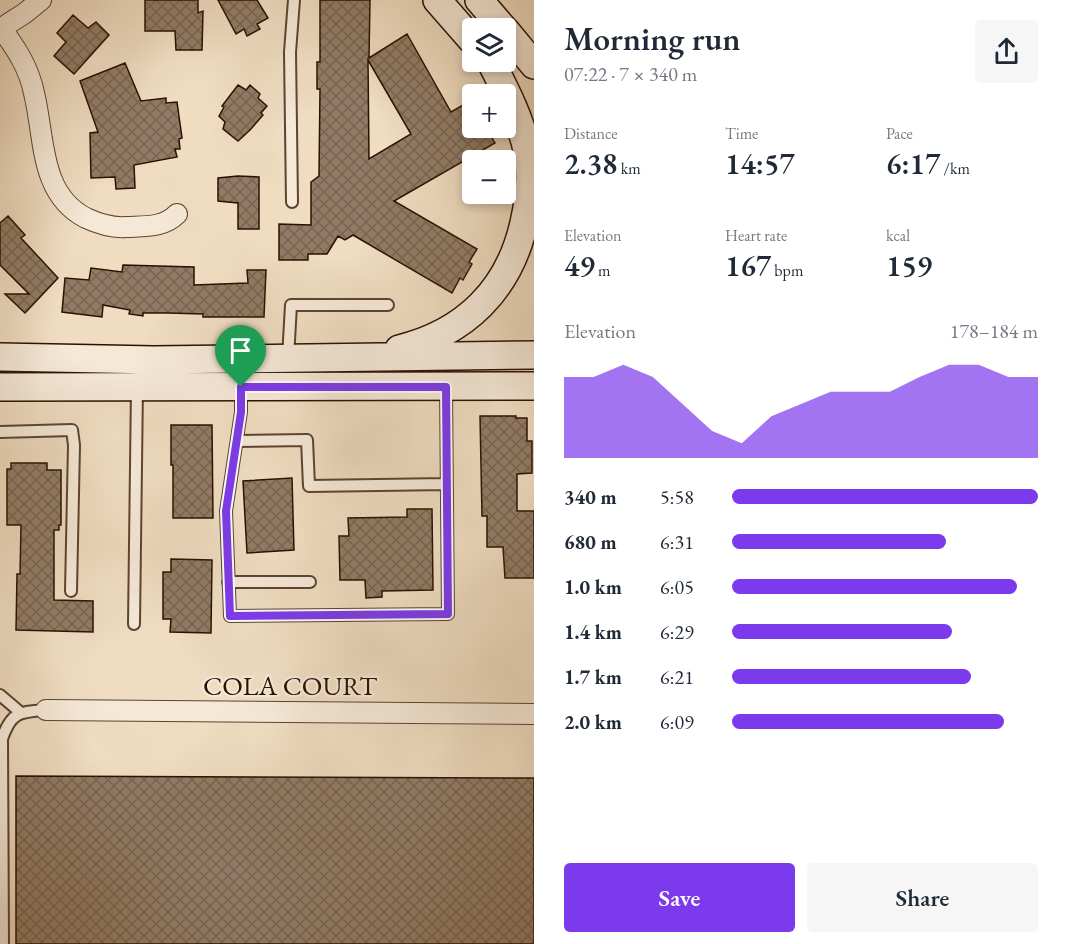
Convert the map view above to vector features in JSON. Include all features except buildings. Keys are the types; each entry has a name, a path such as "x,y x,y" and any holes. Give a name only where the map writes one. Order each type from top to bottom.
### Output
{"main road":[{"path":"437,0 462,29"},
{"path":"479,0 494,18"},
{"path":"516,44 534,65"},
{"path":"368,357 422,343 468,317 496,290 516,250 530,196 528,159 518,119 496,72"},
{"path":"500,72 534,111"},
{"path":"0,357 154,360 534,355"},
{"path":"0,387 534,386"}],"street":[{"path":"41,0 1,28 27,69 34,93 46,167 58,193 69,206 86,218 112,227 155,226 168,222 177,214"},
{"name":"COLA COURT","path":"46,710 534,714"}],"lane":[{"path":"292,202 291,51 294,0"},
{"path":"288,358 291,304 388,305"},
{"path":"134,624 137,387"},
{"path":"241,387 241,412 226,511 230,616 448,614 446,387"},
{"path":"0,432 72,430 74,446 71,591"},
{"path":"237,441 307,440 309,486 447,484"},
{"path":"228,582 310,582"},
{"path":"0,695 20,712"},
{"path":"3,944 2,739 7,723 20,712 46,710"}],"route":[{"path":"241,387 446,387 448,614 230,616 226,511 241,412 241,387"}]}
